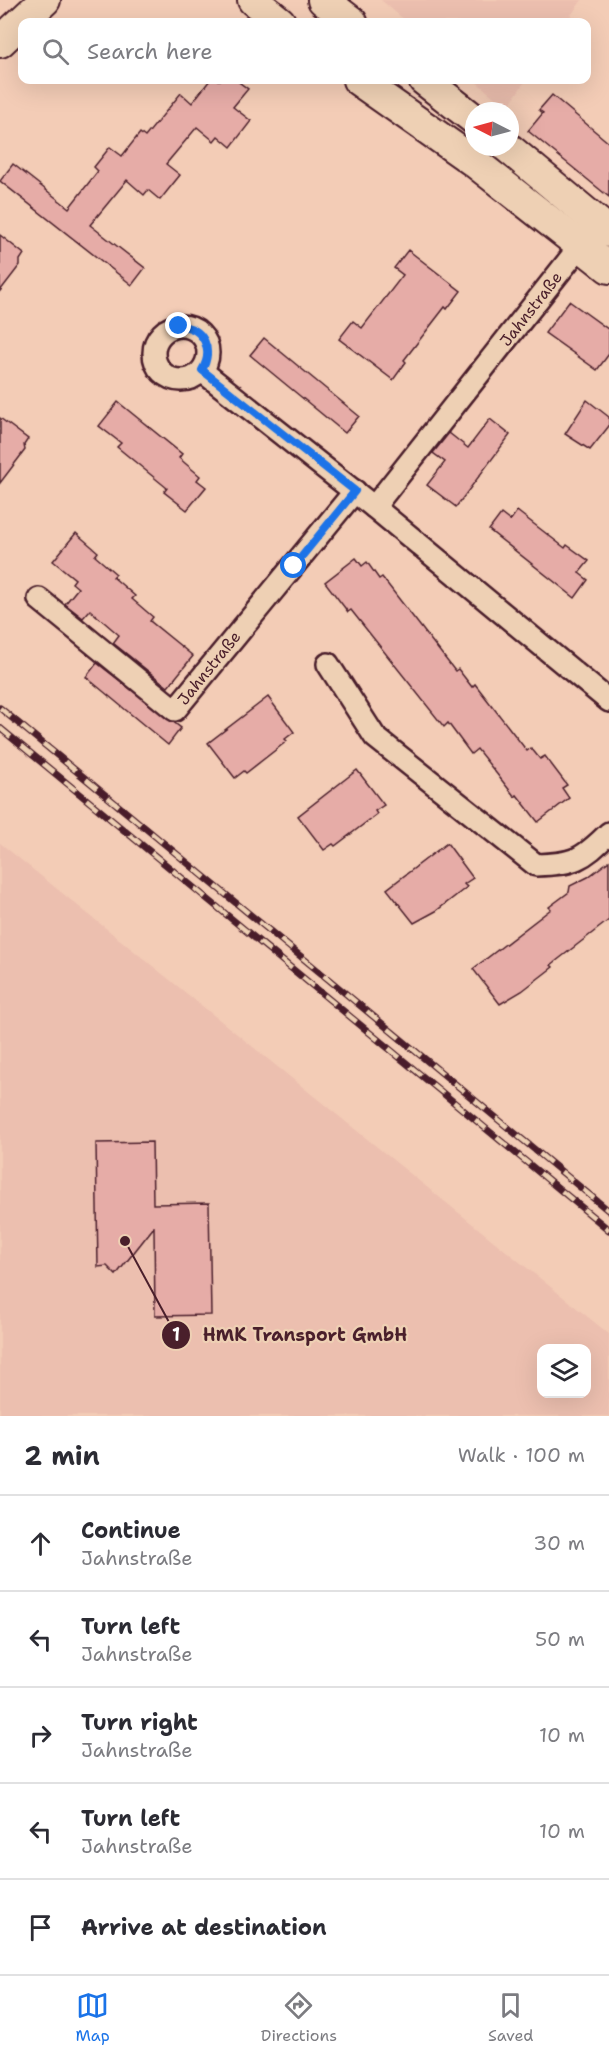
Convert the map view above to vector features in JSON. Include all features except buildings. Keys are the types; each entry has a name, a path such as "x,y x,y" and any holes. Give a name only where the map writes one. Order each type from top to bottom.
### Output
{"main road":[{"path":"26,18 45,0"},
{"path":"254,0 275,18"},
{"path":"323,0 347,18"},
{"path":"0,42 18,25"},
{"path":"364,84 473,161 596,234"},
{"path":"429,84 465,112"},
{"path":"516,156 596,234 609,268"}],"street":[{"name":"Jahnstraße","path":"374,507 596,234"},
{"path":"202,370 355,491 609,701"},
{"name":"Jahnstraße","path":"39,599 176,710 355,491"},
{"path":"328,664 375,737 536,865 567,864 591,852 609,833"}],"shaded area":[{"path":"381,0 582,0 569,18 402,18"},
{"path":"479,84 523,84 511,102 500,102"},
{"path":"0,843 609,1334 609,1416 0,1416"}],"railway":[{"path":"0,708 609,1211"},
{"path":"0,728 609,1230"}],"place":[{"name":"HMK Transport GmbH","path":"125,1241"}],"route":[{"path":"179,326 192,328 204,339 208,347 208,355 202,370 355,491 294,566"}]}
